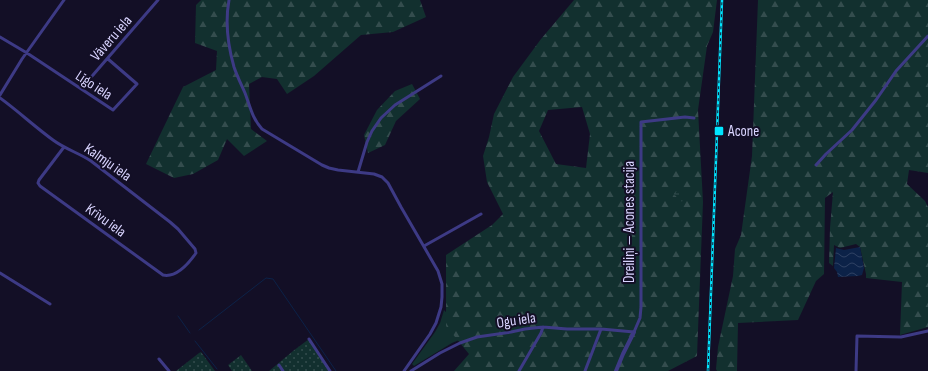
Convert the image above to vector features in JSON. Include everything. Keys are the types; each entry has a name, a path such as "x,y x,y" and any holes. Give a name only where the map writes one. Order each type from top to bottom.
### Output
{"street":[{"path":"0,95 42,29 64,0"},
{"name":"Vāveru iela","path":"80,88 108,59 158,0"},
{"path":"229,0 227,18 232,56 238,79 257,123 262,128 322,165 338,170 374,174 382,177 388,183 438,271 442,284 442,297 441,307 436,323 404,371"},
{"path":"816,165 852,130 876,100 896,71 928,36"},
{"name":"Līgo iela","path":"0,37 27,52 113,110 137,84 108,59"},
{"path":"358,172 367,142 372,131 381,118 395,105 441,76"},
{"name":"Kalmju iela","path":"0,98 53,140 91,161 170,222 196,249 196,253"},
{"name":"Dreiliņi — Acones stacija","path":"616,371 640,318 641,122 685,117 694,118"},
{"name":"Krīvu iela","path":"64,147 39,180 38,183 40,186 163,275 168,276 179,271 196,253"},
{"path":"424,246 481,214"},
{"path":"0,273 50,304"},
{"path":"519,371 543,327"},
{"name":"Ogu iela","path":"410,371 440,353 466,340 477,337 543,327 634,332"},
{"path":"586,371 601,329"},
{"path":"856,371 857,336 901,337 928,331"},
{"path":"309,339 330,371"},
{"path":"159,359 169,371"},
{"path":"279,365 283,371"}],"green space":[{"path":"201,0 420,0 426,17 393,32 361,35 314,76 287,94 277,79 262,77 249,84 251,129 267,141 244,156 227,139 218,160 193,174 174,178 146,164 183,87 216,70 217,51 195,43 196,5"},
{"path":"574,0 717,0 713,32 707,46 698,110 703,202 697,356 668,371 454,371 469,354 446,326 446,255 492,225 503,214 487,182 483,156 494,114 513,77 541,39","holes":["582,107 590,134 586,168 556,164 539,131 548,110"]},
{"path":"758,0 928,0 928,173 909,170 907,184 925,201 928,207 928,327 900,335 902,282 866,278 860,247 856,244 840,248 834,245 833,266 829,263 833,192 825,198 824,274 816,281 798,320 738,323 737,371 717,371 718,347 733,276 735,249 741,235 752,156"},
{"path":"412,84 420,99 396,121 385,145 368,153 364,135 377,110 395,91"},
{"path":"683,189 681,199 683,201 671,205 666,203 676,200 677,199 674,193"},
{"path":"444,310 469,336 452,343 414,366 412,364 435,332 440,323"},
{"path":"309,339 330,371 269,371 293,351"},
{"path":"201,352 215,371 176,371 199,353"},
{"path":"241,355 252,371 232,371 228,365"}],"water":[{"path":"860,247 864,268 862,275 838,277 834,268 836,248 844,250"}],"waterway":[{"path":"199,330 266,278 273,279 336,371"},
{"path":"178,316 190,333"},
{"path":"195,341 217,369"}],"railway":[{"path":"708,371 722,0"}],"place":[{"name":"Acone","path":"719,131"}]}
